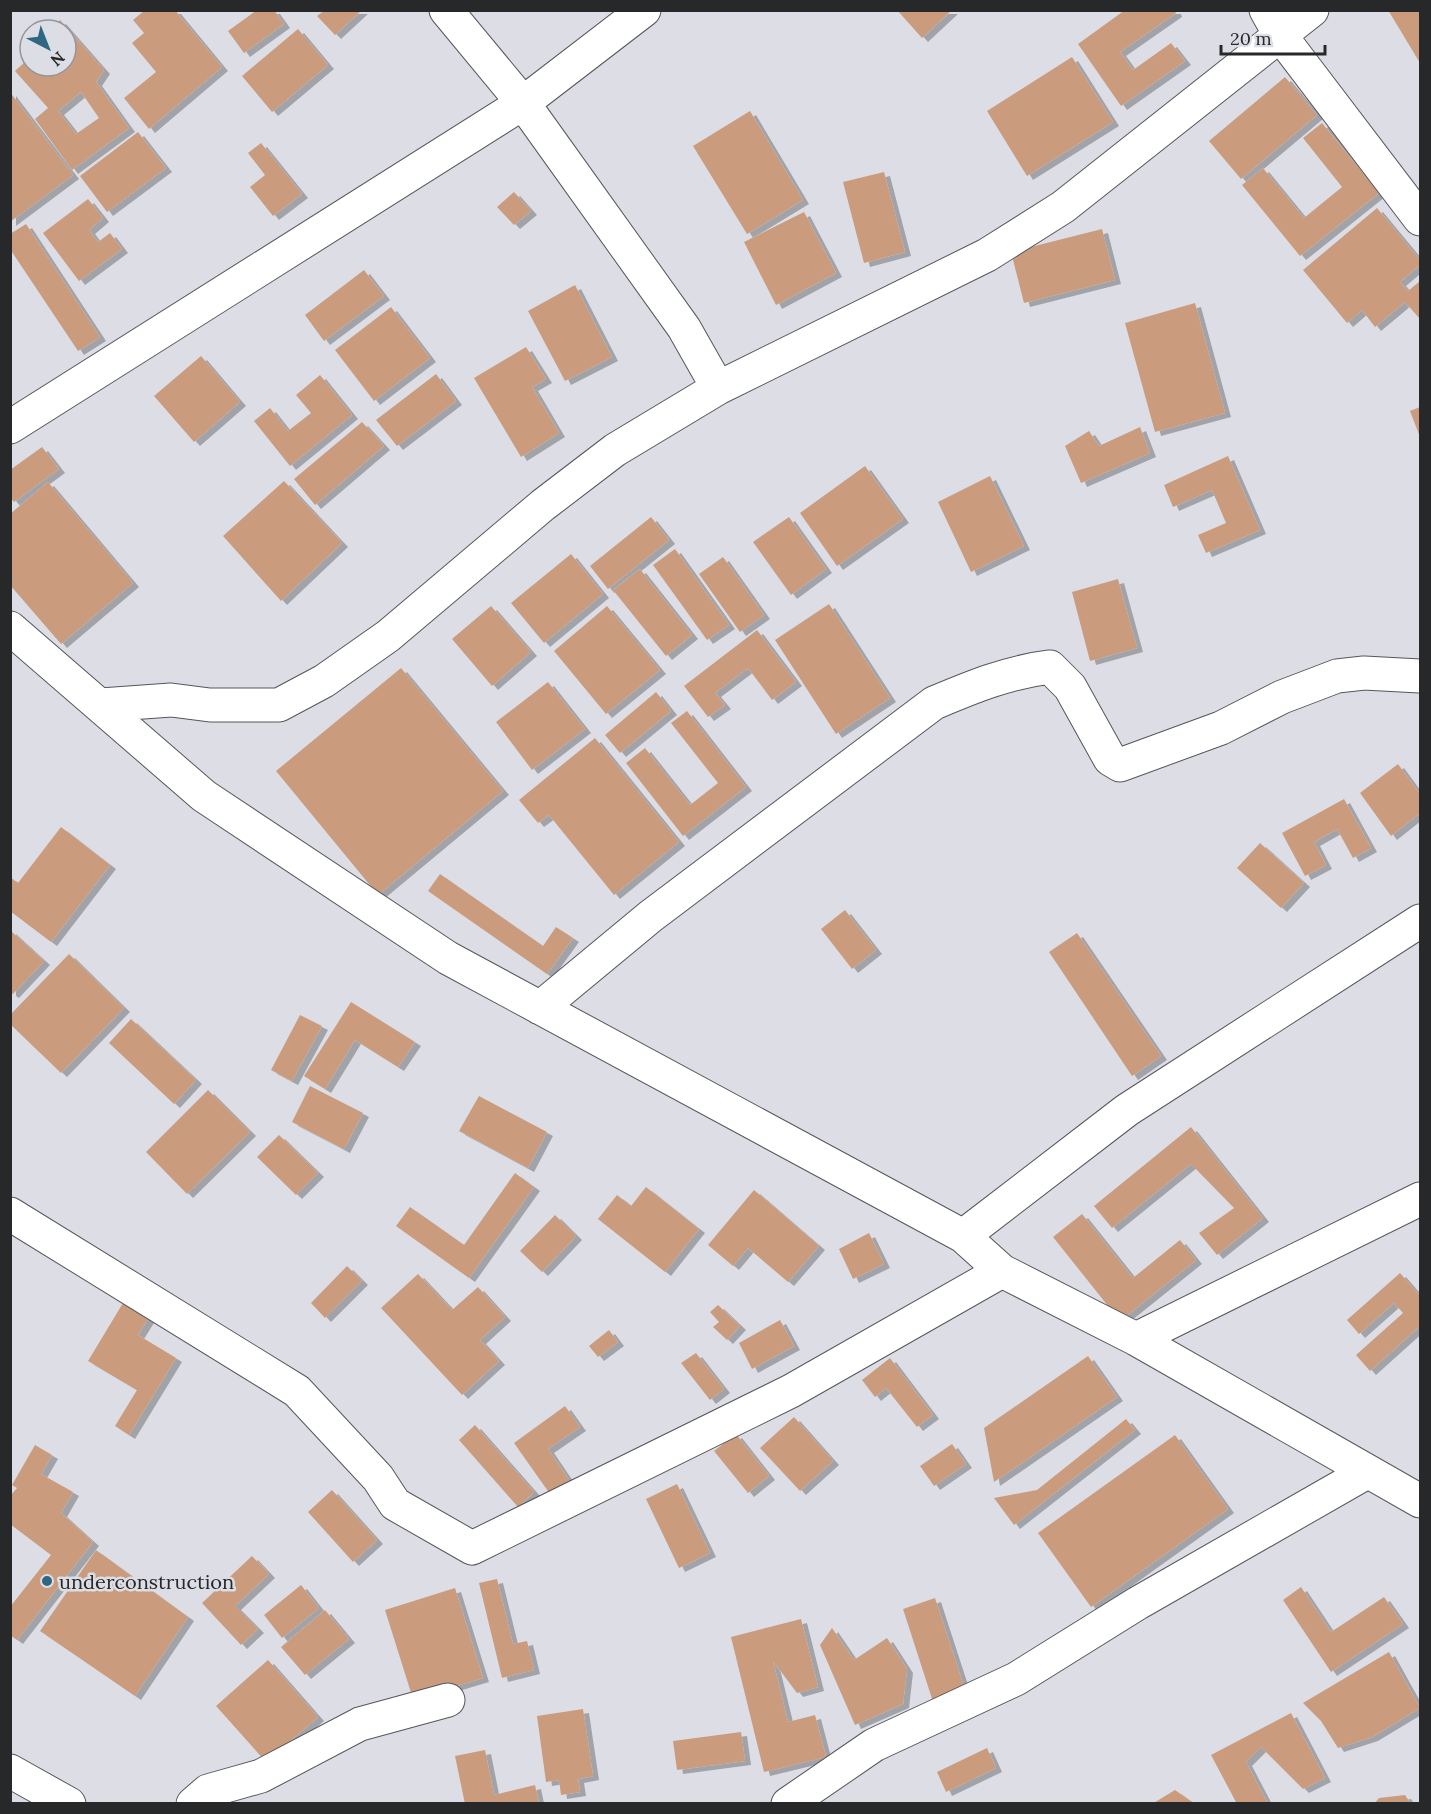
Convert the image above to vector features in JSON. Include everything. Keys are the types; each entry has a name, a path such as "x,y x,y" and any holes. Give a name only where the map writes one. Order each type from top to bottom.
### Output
{"street":[{"path":"446,10 524,103 684,328 718,388"},
{"path":"10,427 524,103 644,10"},
{"path":"101,705 171,700 210,705 279,705 324,681 388,636 543,505 615,450 718,388 987,255 1063,207 1273,23 1312,10"},
{"path":"1273,23 1420,219"},
{"path":"10,628 204,796 448,958 963,1236 1002,1271 1136,1339 1420,1501"},
{"path":"540,1008 651,916 934,703 977,685 1019,671 1050,667 1070,687 1110,759 1120,765 1221,728 1282,697 1337,676 1364,673 1420,676"},
{"path":"963,1236 1127,1110 1420,921"},
{"path":"1136,1339 1420,1199"},
{"path":"10,1214 297,1391 378,1478 395,1504 472,1548 791,1391 1002,1271"},
{"path":"788,1803 874,1745 1017,1679 1138,1603 1367,1472"},
{"path":"193,1803 207,1791 261,1776 360,1724 448,1700"},
{"path":"13,1775 69,1803"}],"building":[{"path":"145,10 175,10 222,67 149,129 124,98 156,72 132,43 144,33 133,20"},
{"path":"257,10 274,10 284,24 244,53 228,31"},
{"path":"325,10 362,10 335,35 317,16"},
{"path":"897,10 952,10 922,38"},
{"path":"1125,10 1175,10 1176,13 1120,52 1133,70 1171,43 1185,61 1121,106 1078,44"},
{"path":"1388,10 1420,10 1420,63"},
{"path":"298,29 328,65 272,112 242,76"},
{"path":"78,40 104,70 96,82 129,128 72,170 35,119 48,108 21,78 78,78","holes":["81,92 99,118 76,134 58,111"]},
{"path":"1072,57 1113,122 1027,176 987,111"},
{"path":"1285,77 1317,115 1241,179 1209,141"},
{"path":"10,92 73,175 10,222"},
{"path":"750,111 803,200 747,234 693,146"},
{"path":"1322,123 1379,193 1300,256 1242,185 1263,168 1304,218 1342,187 1303,138"},
{"path":"138,132 166,168 107,212 80,176"},
{"path":"261,143 302,194 273,216 250,187 265,175 248,153"},
{"path":"884,172 905,252 864,263 843,182"},
{"path":"514,192 531,211 514,225 497,207"},
{"path":"88,199 103,218 89,230 98,242 110,233 122,249 79,281 43,233"},
{"path":"1377,208 1420,260 1420,265 1400,282 1408,291 1420,281 1420,319 1405,302 1375,327 1362,310 1347,323 1303,270"},
{"path":"804,212 836,273 776,305 744,242"},
{"path":"26,224 100,337 78,351 10,249 10,234"},
{"path":"1102,229 1115,280 1024,303 1011,252"},
{"path":"364,270 384,296 324,341 305,315"},
{"path":"575,285 612,357 565,381 528,311"},
{"path":"1195,303 1225,413 1155,432 1125,323"},
{"path":"391,307 430,358 374,401 335,350"},
{"path":"526,347 546,379 532,387 559,433 521,457 474,378"},
{"path":"201,356 240,402 194,442 154,396"},
{"path":"436,374 456,401 397,446 376,420"},
{"path":"320,375 352,415 290,466 254,421 270,408 288,431 311,413 296,395"},
{"path":"1420,407 1420,437 1410,411"},
{"path":"362,422 384,446 315,505 294,479"},
{"path":"1140,427 1150,453 1081,483 1065,446 1089,431 1099,446"},
{"path":"42,447 59,469 14,502 10,497 10,470"},
{"path":"1228,456 1260,530 1206,553 1198,535 1226,523 1212,490 1173,507 1164,485"},
{"path":"865,466 903,519 837,566 800,513"},
{"path":"990,476 1024,546 971,572 938,502"},
{"path":"284,481 342,543 281,601 223,536"},
{"path":"48,482 133,583 61,644 10,585 10,514"},
{"path":"651,517 669,540 608,589 590,566"},
{"path":"789,517 826,569 791,595 753,542"},
{"path":"675,549 729,625 707,640 653,565"},
{"path":"571,554 603,594 544,643 511,603"},
{"path":"723,557 764,615 740,632 699,574"},
{"path":"640,569 692,635 666,656 613,590"},
{"path":"1118,579 1137,648 1090,661 1072,592"},
{"path":"829,604 890,698 836,734 775,640"},
{"path":"491,606 531,652 492,686 452,639"},
{"path":"607,606 660,670 606,714 554,651"},
{"path":"757,630 796,682 772,700 748,668 715,693 725,705 708,717 684,686"},
{"path":"401,668 503,791 378,895 276,771"},
{"path":"548,682 585,729 532,770 496,722"},
{"path":"656,692 671,711 620,753 605,735"},
{"path":"687,711 746,787 683,836 626,763 645,748 690,805 718,783 671,723"},
{"path":"595,738 679,842 614,895 549,815 538,823 519,800"},
{"path":"1398,764 1420,794 1420,813 1391,836 1360,793"},
{"path":"1344,799 1371,848 1353,858 1337,829 1314,842 1326,865 1305,876 1282,833"},
{"path":"61,827 110,865 51,942 10,911 10,877 18,883"},
{"path":"1260,843 1304,883 1281,908 1237,868"},
{"path":"440,874 543,946 556,927 573,938 547,974 428,891"},
{"path":"845,910 876,950 852,969 821,929"},
{"path":"10,930 44,961 13,994 10,992"},
{"path":"1077,933 1161,1056 1132,1076 1049,952"},
{"path":"69,954 124,1008 61,1073 10,1024 10,1015"},
{"path":"351,1002 415,1042 398,1067 355,1040 325,1089 304,1076"},
{"path":"300,1015 322,1026 292,1081 271,1070"},
{"path":"131,1019 196,1080 174,1104 109,1043"},
{"path":"310,1086 363,1113 344,1149 292,1122"},
{"path":"208,1090 250,1132 187,1194 146,1152"},
{"path":"479,1096 547,1132 528,1168 459,1131"},
{"path":"1191,1127 1263,1218 1217,1255 1199,1233 1234,1208 1191,1164 1112,1228 1094,1206"},
{"path":"279,1135 318,1173 296,1195 257,1157"},
{"path":"515,1173 534,1187 469,1278 396,1226 410,1207 464,1245"},
{"path":"646,1187 699,1229 665,1272 598,1219 617,1195 631,1206"},
{"path":"754,1190 819,1246 788,1282 748,1248 733,1266 708,1245"},
{"path":"1082,1214 1133,1278 1180,1240 1196,1260 1120,1321 1053,1237"},
{"path":"555,1215 576,1236 542,1272 520,1251"},
{"path":"869,1233 884,1264 853,1279 839,1249"},
{"path":"347,1266 362,1281 325,1318 311,1303"},
{"path":"1400,1273 1420,1296 1420,1326 1370,1371 1356,1355 1403,1313 1394,1303 1359,1334 1347,1320"},
{"path":"418,1274 452,1310 478,1287 505,1317 480,1340 499,1361 462,1395 381,1308"},
{"path":"123,1303 148,1319 138,1335 176,1358 129,1435 115,1426 137,1390 88,1361"},
{"path":"718,1305 740,1326 727,1340 713,1327 719,1322 710,1312"},
{"path":"780,1320 794,1346 752,1369 739,1343"},
{"path":"609,1330 618,1342 598,1357 589,1346"},
{"path":"696,1353 724,1389 710,1400 681,1363"},
{"path":"1088,1356 1117,1397 994,1482 984,1428"},
{"path":"890,1358 933,1415 917,1427 886,1388 875,1397 862,1380"},
{"path":"565,1406 580,1427 548,1449 569,1480 550,1494 514,1443"},
{"path":"794,1417 833,1461 800,1491 760,1448"},
{"path":"1126,1419 1135,1430 1014,1525 994,1498 1037,1490"},
{"path":"475,1425 534,1492 518,1507 459,1440"},
{"path":"736,1434 769,1476 748,1493 714,1451"},
{"path":"1175,1435 1228,1509 1091,1607 1038,1533"},
{"path":"952,1444 966,1464 934,1486 920,1466"},
{"name":"underconstruction","path":"35,1445 52,1455 41,1474 73,1492 61,1513 93,1542 17,1640 10,1635 10,1607 51,1555 10,1524 10,1496 17,1488 12,1485"},
{"path":"677,1484 710,1553 679,1568 646,1499"},
{"path":"332,1490 377,1540 353,1562 308,1512"},
{"path":"96,1550 188,1617 135,1696 40,1631"},
{"path":"252,1556 269,1574 235,1606 258,1629 241,1645 202,1603"},
{"path":"497,1579 513,1644 527,1641 534,1670 502,1678 479,1583"},
{"path":"301,1585 319,1608 282,1638 264,1615"},
{"path":"1301,1587 1331,1632 1384,1597 1403,1624 1331,1672 1283,1600"},
{"path":"455,1588 483,1678 413,1699 385,1610"},
{"path":"935,1598 963,1684 935,1708 903,1609"},
{"path":"325,1610 349,1639 305,1675 281,1647"},
{"path":"801,1619 818,1687 797,1693 773,1661 788,1722 815,1715 826,1757 764,1772 731,1637"},
{"path":"832,1628 854,1660 887,1638 907,1669 903,1704 855,1725 820,1645"},
{"path":"1389,1652 1420,1708 1372,1737 1338,1748 1321,1721 1303,1703"},
{"path":"268,1660 318,1717 266,1762 216,1706"},
{"path":"583,1709 593,1776 578,1779 580,1792 561,1795 559,1780 546,1782 537,1716"},
{"path":"1291,1713 1325,1778 1303,1789 1261,1747 1246,1762 1268,1804 1237,1804 1211,1755"},
{"path":"741,1732 745,1761 677,1770 673,1741"},
{"path":"987,1748 996,1768 946,1792 937,1772"},
{"path":"485,1750 494,1795 535,1785 539,1804 465,1804 455,1756"},
{"path":"1175,1790 1195,1804 1152,1804"},
{"path":"1405,1795 1411,1804 1374,1804 1379,1798"}],"place":[{"name":"underconstruction","path":"47,1581"}]}
